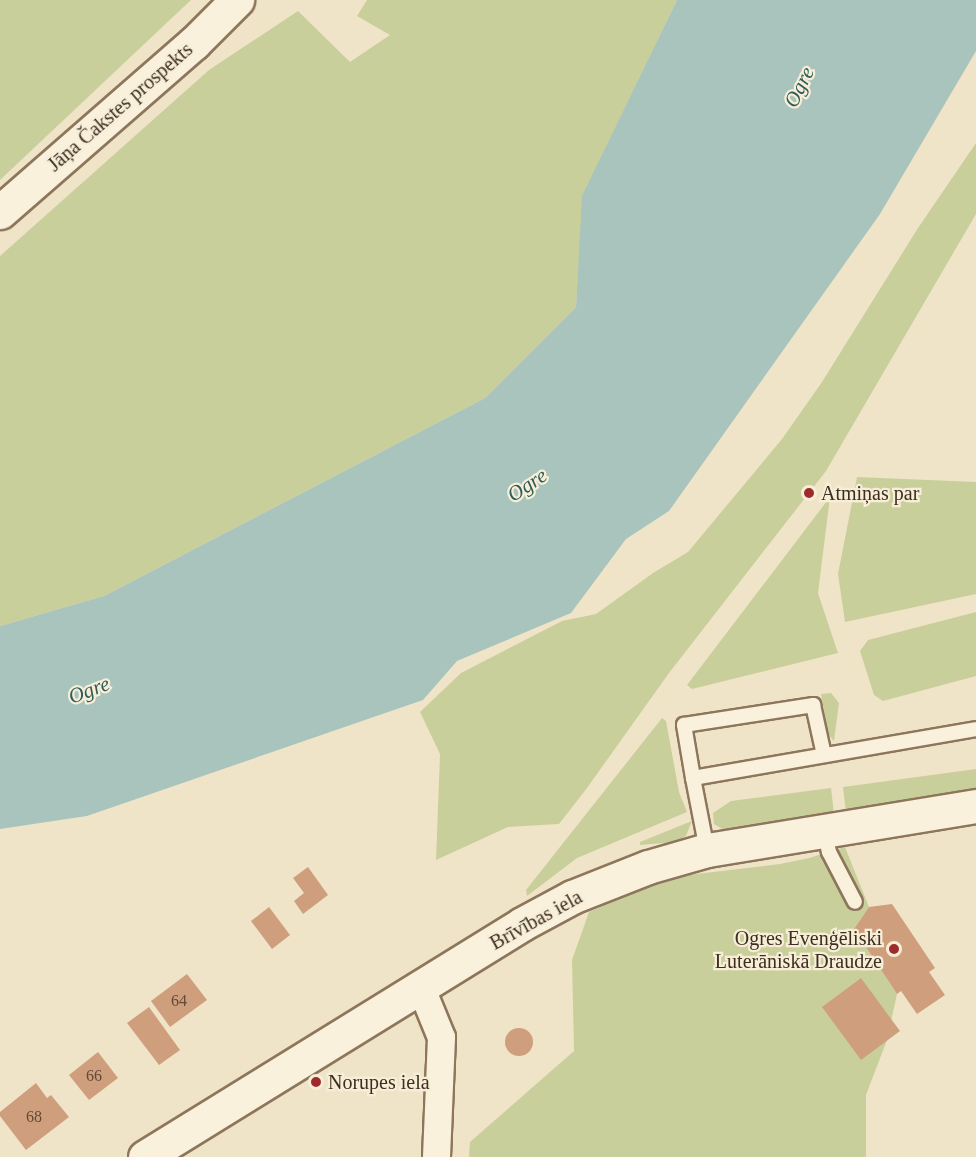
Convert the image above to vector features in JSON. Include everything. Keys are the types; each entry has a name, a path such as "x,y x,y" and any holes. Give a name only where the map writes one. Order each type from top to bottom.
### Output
{"main road":[{"name":"Jāņa Čakstes prospekts","path":"0,212 194,43 237,0"},
{"name":"Brīvības iela","path":"145,1157 522,924 572,897 648,867 707,850 976,806"}],"street":[{"path":"421,988 441,1037 436,1157"}],"lane":[{"path":"707,850 684,725 813,705 824,755"},
{"path":"693,778 976,729"},
{"path":"825,832 829,852 855,902"}],"green space":[{"path":"0,0 191,0 0,180"},
{"path":"367,0 677,0 583,196 576,307 485,398 104,596 0,626 0,256 209,70 298,11 350,62 390,35 357,16"},
{"path":"976,143 976,214 826,471 669,673 559,824 508,827 436,860 440,754 420,712 461,673 562,621 596,614 653,573 688,552 782,439 822,382 918,228"},
{"path":"857,477 976,482 976,594 845,622 838,574"},
{"path":"830,497 818,593 838,653 692,689 687,685"},
{"path":"976,612 976,676 883,701 874,695 860,651 868,640"},
{"path":"831,693 839,703 834,741 828,734 821,694"},
{"path":"662,718 666,721 679,792 687,812 577,858 527,896 526,890"},
{"path":"976,769 976,790 846,813 843,787"},
{"path":"831,788 834,814 726,831 714,824 713,813 731,801"},
{"path":"692,821 686,836 675,842 640,845 640,842"},
{"path":"845,847 869,907 854,929 897,994 887,1040 866,1095 866,1157 469,1157 470,1142 574,1051 572,960 589,912 671,877 780,864"}],"water":[{"name":"Ogre","path":"677,0 976,0 976,51 880,214 669,511 626,539 571,613 457,661 423,700 87,816 0,829 0,626 104,596 485,398 576,307 582,196"}],"building":[{"path":"308,867 328,895 303,914 294,901 304,893 293,878"},
{"name":"Ogres Evenģēliski Luterāniskā Draudze","path":"892,904 935,968 929,972 945,995 917,1014 901,991 897,994 854,929 869,907"},
{"path":"269,907 290,935 272,949 251,921"},
{"path":"187,974 207,1000 170,1027 151,1001"},
{"path":"861,978 900,1031 861,1060 822,1007"},
{"path":"149,1007 180,1050 159,1065 127,1023"},
{"path":"519,1028 529,1032 533,1042 529,1052 519,1056 509,1052 505,1042 509,1032"},
{"path":"98,1052 118,1078 89,1100 69,1075"},
{"path":"36,1083 47,1098 51,1095 69,1117 26,1150 0,1116 0,1112"}],"place":[{"name":"Atmiņas par","path":"809,493"},
{"name":"Ogres Evenģēliski Luterāniskā Draudze","path":"894,949"},
{"name":"Norupes iela","path":"316,1082"}]}
